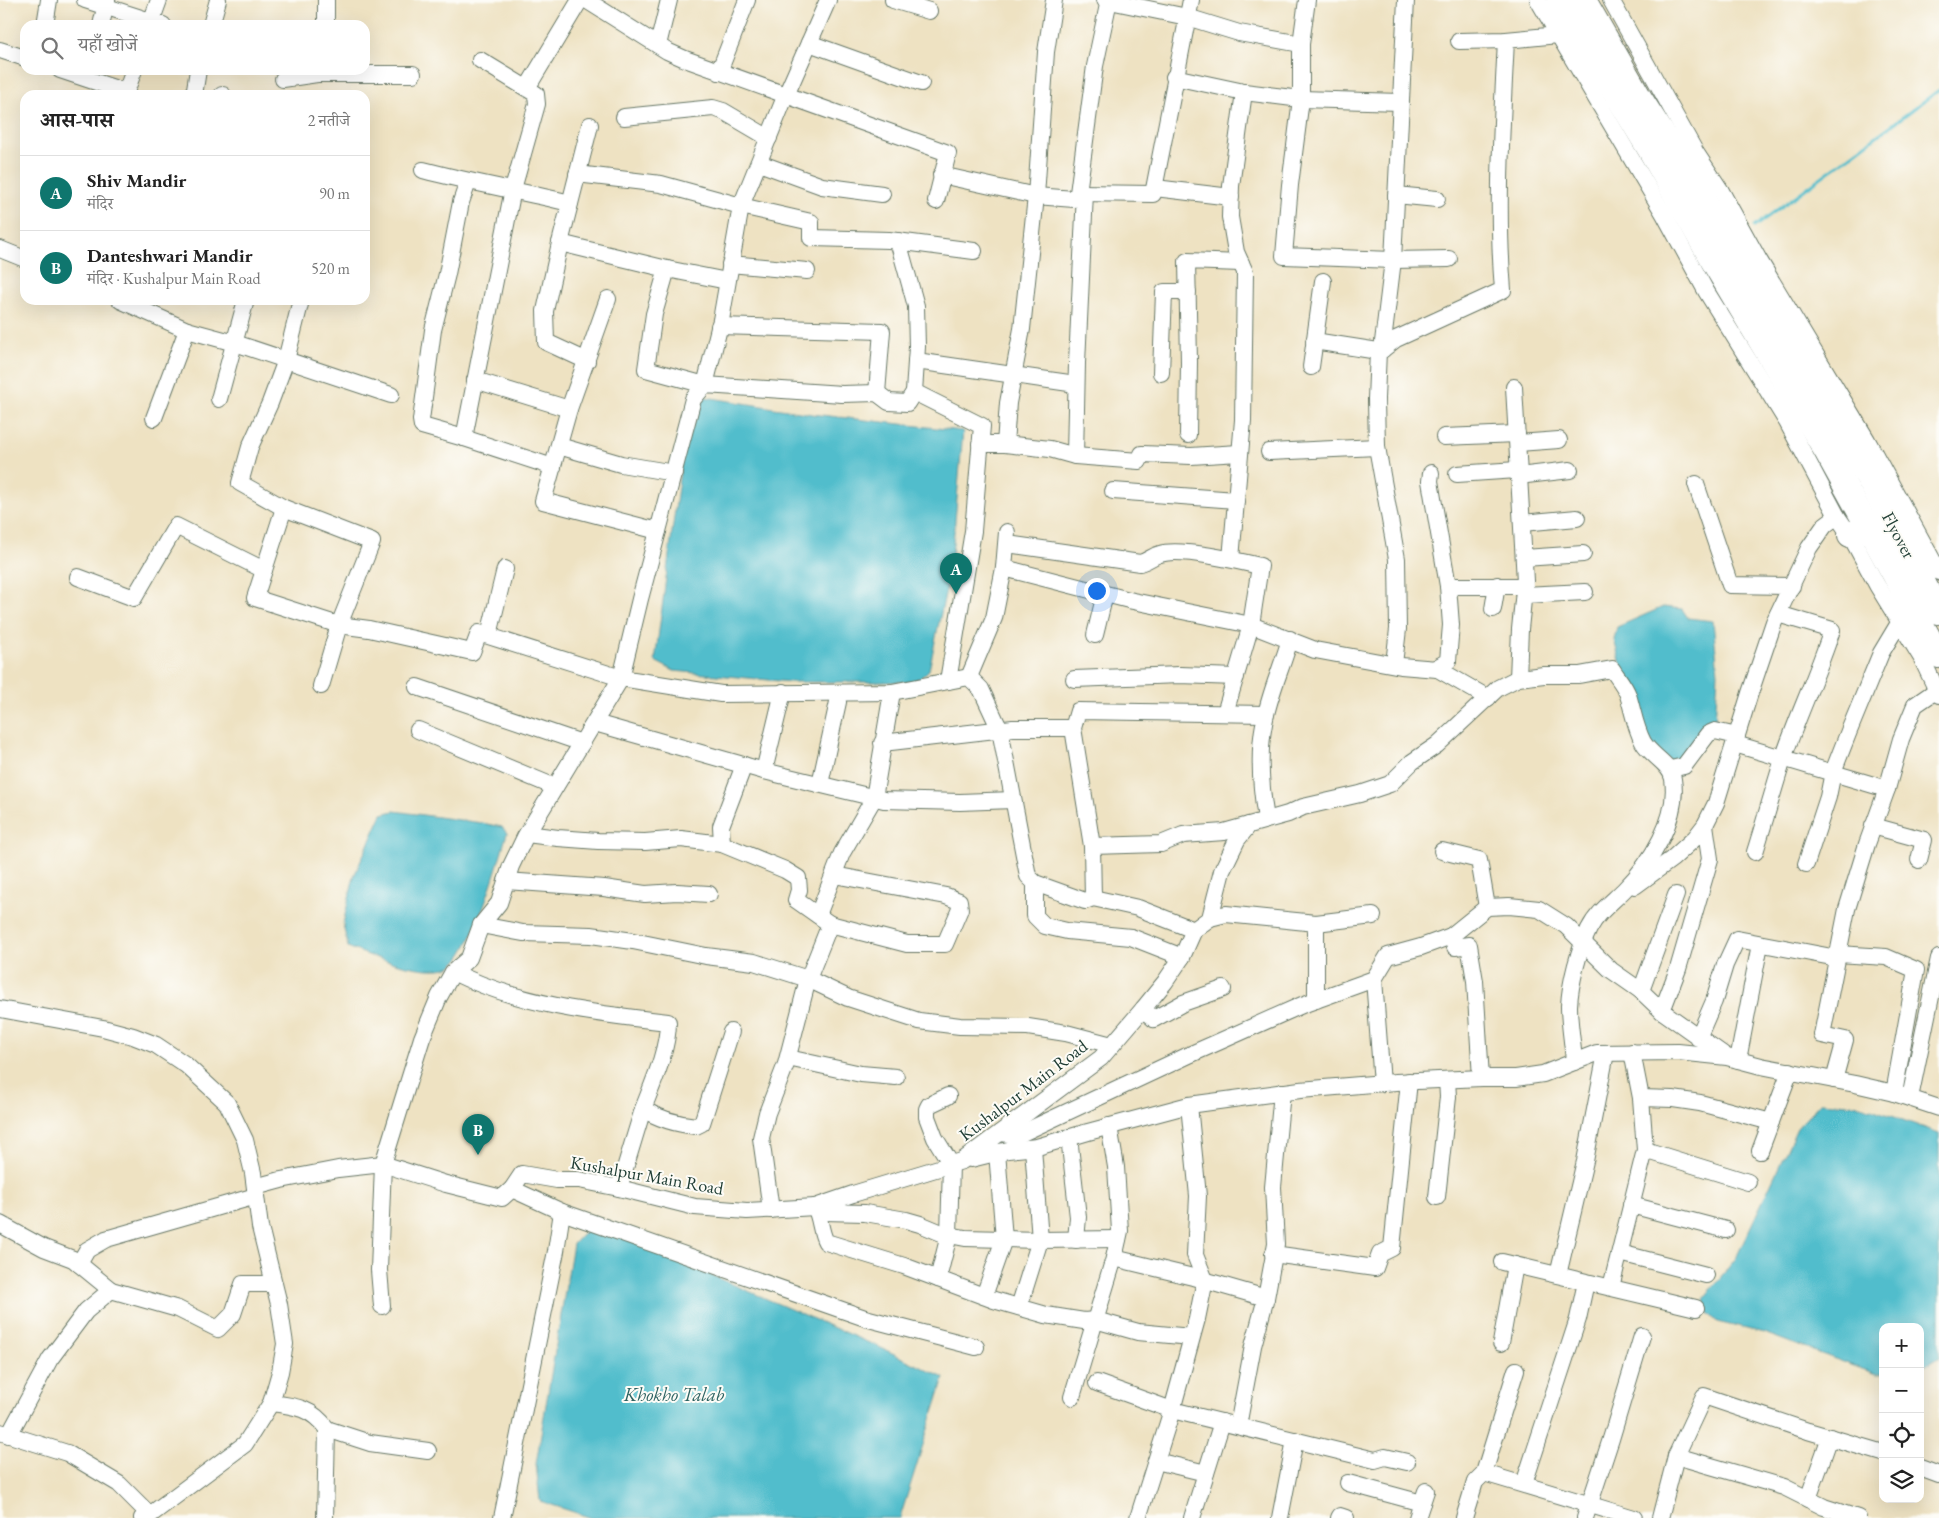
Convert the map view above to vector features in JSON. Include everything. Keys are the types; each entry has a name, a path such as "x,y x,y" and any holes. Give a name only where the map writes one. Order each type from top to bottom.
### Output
{"highway":[{"name":"Flyover","path":"1559,0 1651,152 1852,525 1884,555 1939,656"},
{"name":"Flyover","path":"1584,0 1640,98 1696,184 1746,275 1879,481 1897,532 1939,612"}],"street":[{"path":"45,20 49,0"},
{"path":"85,0 107,3 146,20"},
{"path":"156,20 159,0"},
{"path":"212,20 218,0"},
{"path":"326,0 326,20"},
{"path":"527,88 580,0"},
{"path":"586,0 685,60 948,153 936,201"},
{"path":"658,45 669,0"},
{"path":"719,72 746,0"},
{"path":"382,1306 379,1270 383,1164 422,1038 439,997 453,972 469,958 481,925 499,903 511,866 527,834 621,678 693,399 705,385 719,326 742,206 786,96 828,0"},
{"path":"893,0 929,11"},
{"path":"1005,444 1008,403 1022,329 1036,196 1046,52 1054,0"},
{"path":"1075,456 1082,193 1095,66 1108,0 1187,18 1239,33 1301,44"},
{"path":"941,175 1036,196 1074,199 1082,193 1152,194 1155,188 1174,77 1190,0"},
{"path":"1307,0 1301,44 1301,99 1290,185 1284,256 1393,260 1449,259"},
{"path":"1394,664 1398,629 1397,560 1377,447 1376,399 1380,351 1393,260 1406,0"},
{"path":"1538,0 1664,214 1706,291 1852,525 1900,623 1921,657 1938,693 1915,705 1901,739 1888,789 1873,826 1847,909 1822,1035 1845,1040 1834,1080"},
{"path":"1611,0 1696,153 1721,191 1759,260 1843,399 1879,481 1939,572"},
{"path":"102,20 107,3"},
{"path":"1459,41 1506,40 1558,35"},
{"path":"1314,340 1380,351 1396,339 1503,290 1500,251 1500,178 1506,40"},
{"path":"809,43 921,83"},
{"path":"0,50 20,56"},
{"path":"464,438 513,190 537,104 536,94 480,60"},
{"path":"370,73 413,74"},
{"path":"88,75 122,90"},
{"path":"127,90 132,75"},
{"path":"195,90 197,75"},
{"path":"283,79 308,75"},
{"path":"1174,77 1244,92 1301,99 1400,102"},
{"path":"1231,559 1243,420 1245,272 1236,252 1230,217 1244,92"},
{"path":"624,117 713,108 723,111 769,138"},
{"path":"587,361 546,342 545,311 590,125"},
{"path":"759,163 822,186 882,194"},
{"path":"423,170 468,182 570,202"},
{"path":"578,174 661,184 811,222 811,238 898,241 974,251"},
{"path":"468,182 461,202 447,274 433,330 421,420 422,426 553,468"},
{"path":"1155,188 1231,197"},
{"path":"1396,195 1437,199"},
{"path":"667,269 654,314 646,369 705,385 832,394 878,393 889,402 907,404 914,392 916,306 898,241"},
{"path":"560,243 667,269 727,281"},
{"path":"0,249 20,257"},
{"path":"1188,435 1190,362 1187,261 1241,263"},
{"path":"730,264 807,270"},
{"path":"1311,367 1323,281"},
{"path":"1161,373 1164,292 1188,292"},
{"path":"608,299 569,409 543,501 658,531"},
{"path":"131,305 186,330 235,343 391,395"},
{"path":"219,399 245,305"},
{"path":"300,305 286,360 270,403 250,447 240,483 284,508 372,542 339,625 321,686"},
{"path":"719,326 882,331 878,393"},
{"path":"154,418 186,330"},
{"path":"916,361 1076,384"},
{"path":"475,380 569,409"},
{"path":"1514,388 1524,558 1524,590 1518,678"},
{"path":"914,392 982,426 973,532 948,681"},
{"path":"1444,437 1559,440"},
{"path":"980,444 1005,444 1050,449 1075,456 1139,461 1142,454 1191,456 1240,453"},
{"path":"559,446 621,464 674,473"},
{"path":"1269,452 1377,447"},
{"path":"1457,474 1570,470"},
{"path":"1431,473 1430,481 1448,586 1451,625 1448,661 1437,669"},
{"path":"1696,484 1730,585 1792,586"},
{"path":"1113,491 1236,500"},
{"path":"284,508 255,598 339,625 368,629 472,652 479,632 621,678 721,694 892,692 969,677"},
{"path":"1522,523 1577,518"},
{"path":"1609,904 1672,859 1695,838 1705,825 1716,803 1778,614 1810,548 1825,525 1852,525"},
{"path":"78,577 134,598 176,526 264,570"},
{"path":"969,677 994,618 1004,568 1007,538 1140,563 1160,554 1170,552 1231,559 1260,566 1251,625 1225,713"},
{"path":"1524,558 1583,554"},
{"path":"1004,568 1104,594 1251,625 1315,650 1394,664 1437,669 1488,698"},
{"path":"489,635 505,569"},
{"path":"1448,586 1497,585 1524,590 1585,592"},
{"path":"1493,609 1497,585"},
{"path":"1095,635 1104,594"},
{"path":"1756,852 1784,757 1806,698 1820,668 1832,630 1778,614"},
{"path":"1806,864 1828,797 1833,772 1881,653 1900,623"},
{"path":"1266,819 1261,788 1264,724 1274,682 1290,640"},
{"path":"1092,846 1161,844 1183,835 1224,832 1390,784 1412,762 1436,745 1498,688 1518,678 1544,675 1579,675 1612,669 1627,693 1635,723 1643,742 1654,756 1671,769 1674,780 1672,807 1662,839 1650,859 1590,928 1575,972 1569,1006 1574,1062"},
{"path":"1074,679 1180,675 1236,677"},
{"path":"969,677 981,689 1000,730 1028,876 1035,883 1085,901 1093,898 1138,908 1194,930 1210,918 1226,914 1316,923 1374,916"},
{"path":"417,687 582,743"},
{"path":"764,770 783,692"},
{"path":"771,1210 761,1138 767,1113 788,1058 834,875 842,853 874,798 892,692"},
{"path":"820,784 838,702"},
{"path":"1093,898 1092,846 1073,728 1078,711 1266,714"},
{"path":"595,723 744,765 874,798 902,802 1013,800"},
{"path":"882,742 1013,728 1073,728"},
{"path":"418,730 555,787"},
{"path":"1671,769 1684,766 1708,734 1715,731 1784,757 1888,789"},
{"path":"722,844 721,826 744,765"},
{"path":"1210,918 1222,871 1237,840 1249,825"},
{"path":"1662,1011 1678,969 1710,859 1705,825"},
{"path":"1873,826 1924,840 1919,860"},
{"path":"527,834 598,841 645,842 681,839 722,844 785,870 798,878 799,890 796,900 824,919 907,944 945,944 960,909 959,901 946,896 834,875"},
{"path":"1442,851 1479,860 1487,907"},
{"path":"506,882 604,888 645,894 677,892 709,894"},
{"path":"1035,883 1035,916 1045,926 1067,931 1131,937 1182,957"},
{"path":"1641,991 1676,895"},
{"path":"1382,1083 1374,979 1388,956 1451,936 1487,907 1509,906 1538,909 1566,926 1611,970 1641,991 1662,1011 1698,1038 1732,1058"},
{"path":"1316,923 1316,1000"},
{"path":"481,925 523,933 591,935 633,941 706,956 754,962 808,979 848,998 919,1021 960,1026 1028,1027 1066,1033 1112,1044"},
{"name":"Kushalpur Main Road","path":"383,1164 446,1184 502,1198 512,1189 522,1174 557,1180 579,1180 695,1207 747,1212 816,1207 957,1163 1000,1133 1101,1058 1166,982 1182,957 1194,930"},
{"path":"1451,936 1454,947 1469,945 1475,980 1481,1078"},
{"path":"1698,1038 1714,1001 1725,965 1737,939 1838,956 1886,957 1916,970 1894,1093"},
{"path":"1732,1058 1760,944"},
{"path":"1910,1098 1939,958"},
{"path":"453,972 477,985 557,1006 604,1015 668,1022 668,1031 657,1072 643,1109 619,1188"},
{"path":"1000,1133 1018,1135 1189,1055 1316,1000 1374,979"},
{"path":"1143,1009 1154,1019 1183,1002 1223,989"},
{"path":"0,1008 133,1036 156,1044 186,1065 227,1103 245,1140 260,1227 274,1284 284,1344 271,1403 245,1444 146,1516 119,1484 67,1452 5,1434 50,1359 86,1311 111,1290"},
{"path":"643,1109 656,1117 687,1125 696,1126 702,1122 731,1032"},
{"path":"1611,1287 1645,1150 1642,1098 1632,1052"},
{"path":"957,1163 997,1152 1032,1148 1189,1105 1282,1092 1382,1083 1516,1078 1543,1074 1597,1053 1678,1052 1732,1058 1894,1093 1939,1108"},
{"path":"1558,1275 1585,1161 1606,1053"},
{"path":"788,1058 861,1074 896,1077"},
{"path":"1760,1151 1790,1071"},
{"path":"1437,1197 1448,1097 1447,1080"},
{"path":"1273,1254 1375,1268 1380,1254 1392,1248 1409,1081"},
{"path":"1192,1518 1206,1472 1230,1424 1266,1298 1276,1244 1273,1187 1282,1092"},
{"path":"938,1280 949,1234 957,1163 935,1138 926,1109 928,1104 948,1096"},
{"path":"1642,1098 1673,1099 1772,1122"},
{"path":"1138,1518 1172,1410 1205,1280 1195,1255 1198,1196 1189,1105"},
{"path":"1072,1397 1118,1239 1119,1205 1116,1166 1109,1126"},
{"path":"1069,1138 1078,1217 1076,1240"},
{"path":"1019,1307 1040,1240 1032,1148"},
{"path":"1645,1150 1748,1182"},
{"path":"984,1296 1004,1239 997,1152"},
{"path":"79,1264 87,1250 106,1239 255,1192 281,1180 338,1169 383,1164"},
{"path":"512,1189 562,1212 864,1318 976,1347"},
{"path":"1631,1205 1726,1230"},
{"path":"816,1207 824,1212 865,1214 906,1220 965,1238 1040,1240 1118,1239"},
{"path":"816,1207 820,1216 822,1234 826,1242 904,1266 984,1296 1046,1315 1084,1321 1095,1320 1138,1332 1191,1338"},
{"path":"502,1518 550,1281 562,1212"},
{"path":"0,1224 44,1248 73,1259 111,1290 178,1309 218,1329 233,1314 243,1284 274,1284"},
{"path":"1620,1253 1706,1275"},
{"path":"1114,1258 1205,1280 1266,1298"},
{"path":"1501,1343 1509,1264 1696,1308"},
{"path":"1524,1484 1578,1320 1586,1282"},
{"path":"1588,1511 1642,1336"},
{"path":"1464,1518 1475,1482 1484,1473 1516,1370"},
{"path":"1097,1383 1172,1410 1375,1460 1384,1457 1407,1462"},
{"path":"1660,1518 1676,1456 1704,1396 1879,1452"},
{"path":"271,1403 290,1405 310,1412 321,1421 327,1430 325,1518"},
{"path":"327,1430 370,1443 428,1451"},
{"path":"1811,1507 1830,1437"},
{"path":"1280,1518 1295,1440"},
{"path":"1676,1456 1784,1487 1811,1507 1858,1518"},
{"path":"1156,1461 1206,1472"},
{"path":"1924,1469 1939,1475"},
{"path":"1484,1473 1524,1484 1588,1511 1634,1518"},
{"path":"1348,1483 1421,1504"},
{"path":"1340,1518 1340,1516 1346,1518"}],"water":[{"path":"705,397 812,414 963,431 951,566 929,670 916,682 790,682 674,671 655,661 683,449"},
{"path":"1663,607 1682,609 1688,618 1713,621 1718,673 1715,723 1701,735 1687,756 1673,762 1653,750 1637,720 1614,640 1617,627"},
{"path":"394,811 482,823 502,827 507,833 492,883 476,926 468,944 451,966 441,969 415,967 370,956 348,947 343,924 354,876 382,814"},
{"path":"1821,1102 1861,1105 1939,1133 1939,1357 1924,1366 1924,1323 1879,1323 1879,1374 1876,1374 1764,1333 1717,1322 1708,1313 1704,1298 1736,1258 1797,1128"},
{"name":"Khokho Talab","path":"592,1224 888,1351 944,1378 900,1518 592,1518 540,1501 536,1464 573,1244"}],"waterway":[{"path":"1754,227 1939,90"}],"place":[{"name":"Shiv Mandir","path":"956,594"},
{"name":"Danteshwari Mandir","path":"478,1155"}]}
